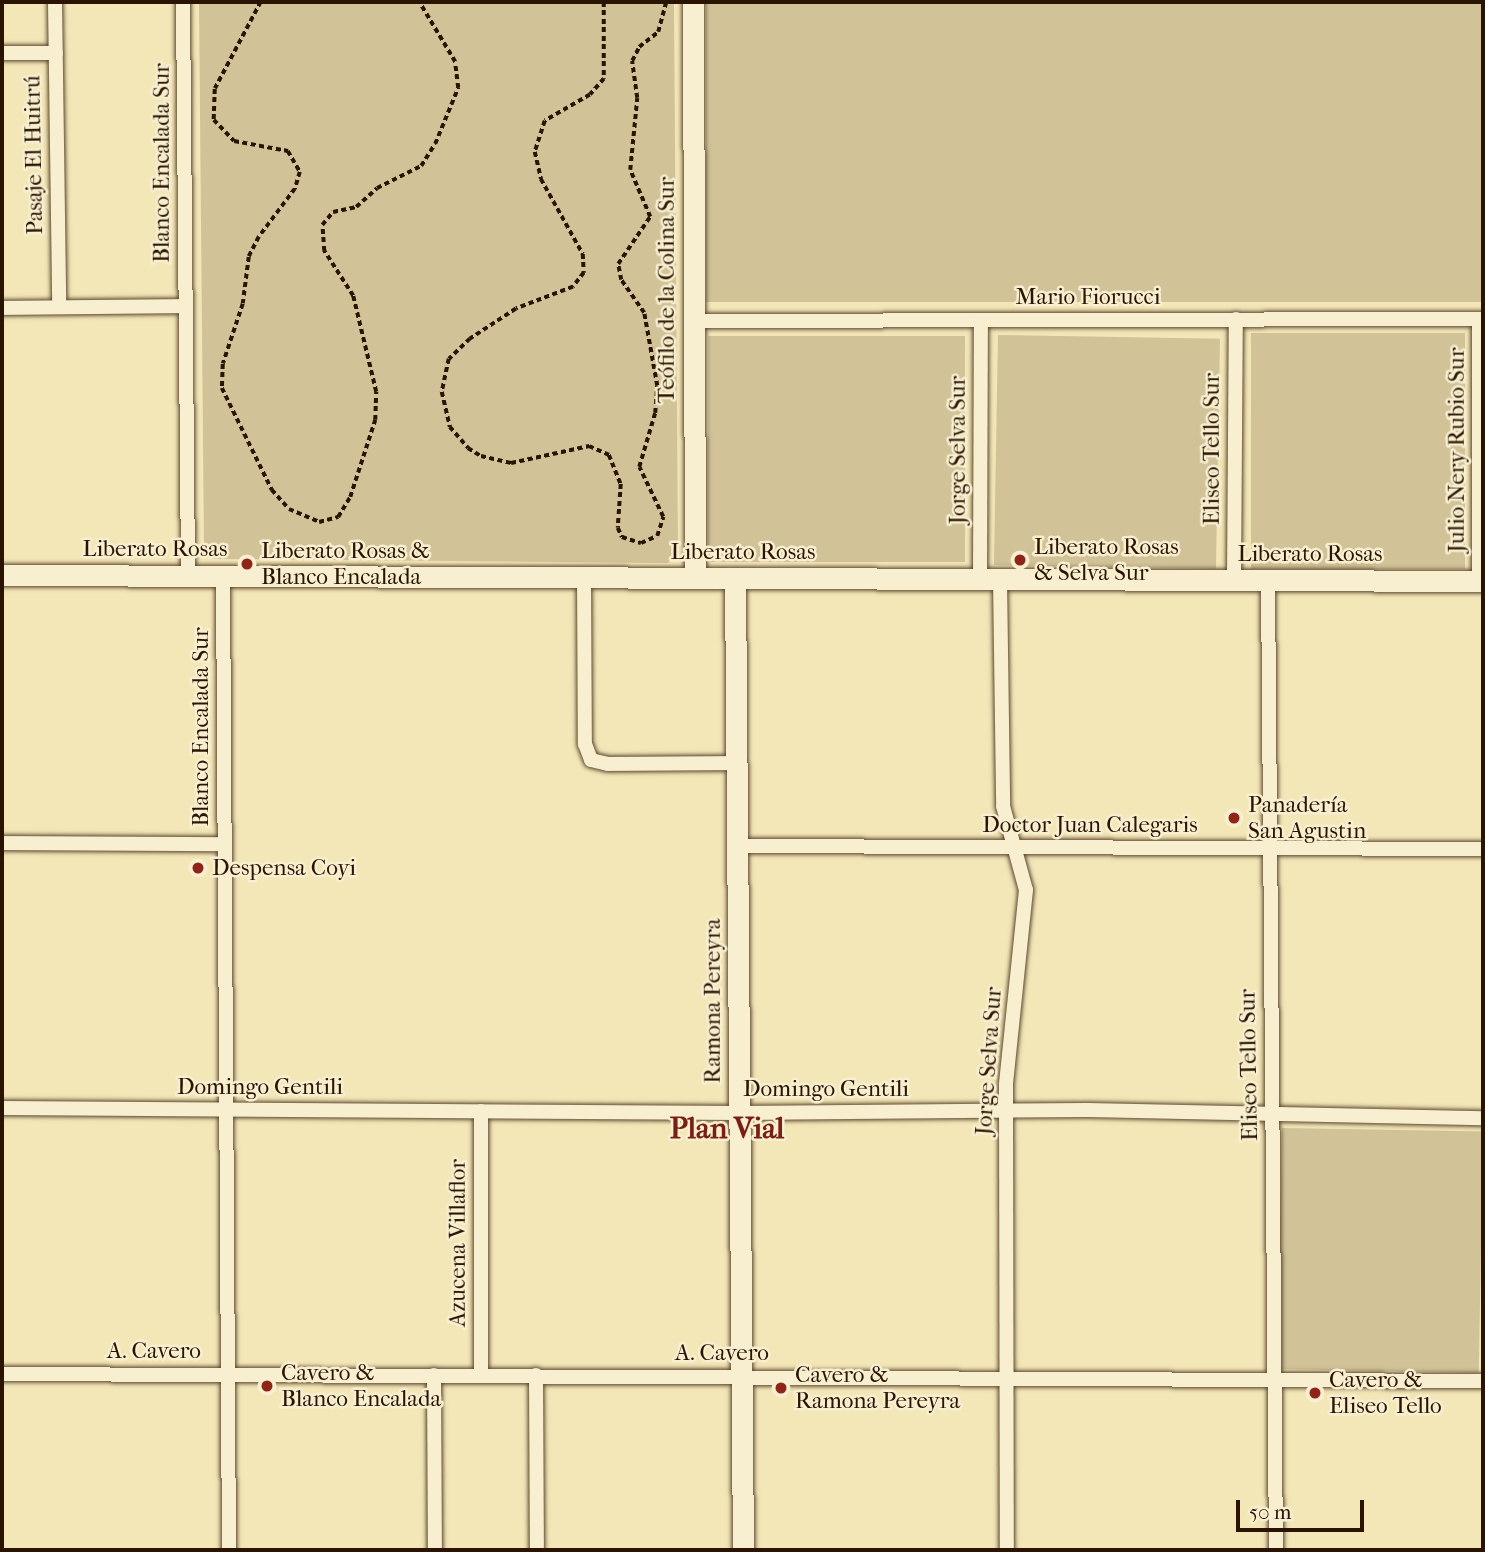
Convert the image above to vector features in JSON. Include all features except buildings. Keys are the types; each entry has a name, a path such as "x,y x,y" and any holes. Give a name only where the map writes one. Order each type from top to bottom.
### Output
{"street":[{"name":"Pasaje El Huitrú","path":"55,2 59,307"},
{"name":"Blanco Encalada Sur","path":"183,2 188,576"},
{"name":"Teófilo de la Colina Sur","path":"692,2 695,578"},
{"path":"2,53 55,53"},
{"path":"2,308 186,306"},
{"name":"Mario Fiorucci","path":"694,321 1481,318"},
{"name":"Julio Nery Rubio Sur","path":"1481,318 1481,581"},
{"name":"Eliseo Tello Sur","path":"1234,580 1236,319"},
{"name":"Jorge Selva Sur","path":"981,320 990,579 1003,806 1026,890 1006,1111 1007,1550"},
{"name":"Liberato Rosas","path":"2,575 1481,581"},
{"name":"Blanco Encalada Sur","path":"223,576 229,1550"},
{"path":"584,577 585,744 591,760 608,765 737,763"},
{"name":"Ramona Pereyra","path":"736,578 743,1550"},
{"name":"Eliseo Tello Sur","path":"1268,580 1276,1550"},
{"path":"2,843 224,844"},
{"name":"Doctor Juan Calegaris","path":"738,846 1483,849"},
{"name":"Domingo Gentili","path":"2,1108 740,1113 1006,1111 1483,1118"},
{"name":"Azucena Villaflor","path":"481,1111 481,1375"},
{"name":"A. Cavero","path":"2,1374 1483,1381"},
{"path":"434,1375 435,1550"},
{"path":"536,1375 537,1550"}],"path":[{"path":"261,2 215,89 214,120 234,141 288,151 300,172 295,189 259,237 249,257 243,304 223,364 222,388 272,490 289,509 319,522 338,517 350,497 375,420 376,392 353,296 324,251 322,225 333,212 355,207 377,188 421,166 435,144 458,88 455,62 419,2"},
{"path":"604,2 604,79 590,95 545,121 535,152 541,179 583,254 584,273 573,287 516,309 470,339 449,359 442,392 450,426 468,448 481,456 511,463 589,446 609,455 621,484 618,528 622,537 641,543 657,536 663,517 639,467 655,413 657,386 644,313 621,280 618,264 650,217 630,170 636,109 632,61 639,47 662,25 666,2"}],"shaded area":[{"path":"199,2 674,2 678,550 668,563 214,559 204,549"},
{"path":"706,2 1483,2 1483,302 706,302"},
{"path":"1251,333 1465,333 1465,569 1251,569"},
{"path":"998,335 1220,339 1216,569 994,565"},
{"path":"708,336 965,336 965,562 708,562"},
{"path":"1282,1128 1483,1132 1479,1372 1278,1369"}],"place":[{"name":"Liberato Rosas & Selva Sur","path":"1020,560"},
{"name":"Liberato Rosas & Blanco Encalada","path":"247,564"},
{"name":"Panadería San Agustin","path":"1234,818"},
{"name":"Despensa Coyi","path":"198,868"},
{"name":"Cavero & Blanco Encalada","path":"267,1386"},
{"name":"Cavero & Ramona Pereyra","path":"781,1388"},
{"name":"Cavero & Eliseo Tello","path":"1315,1393"}],"district":[{"name":"Plan Vial","path":"727,1129"}]}
